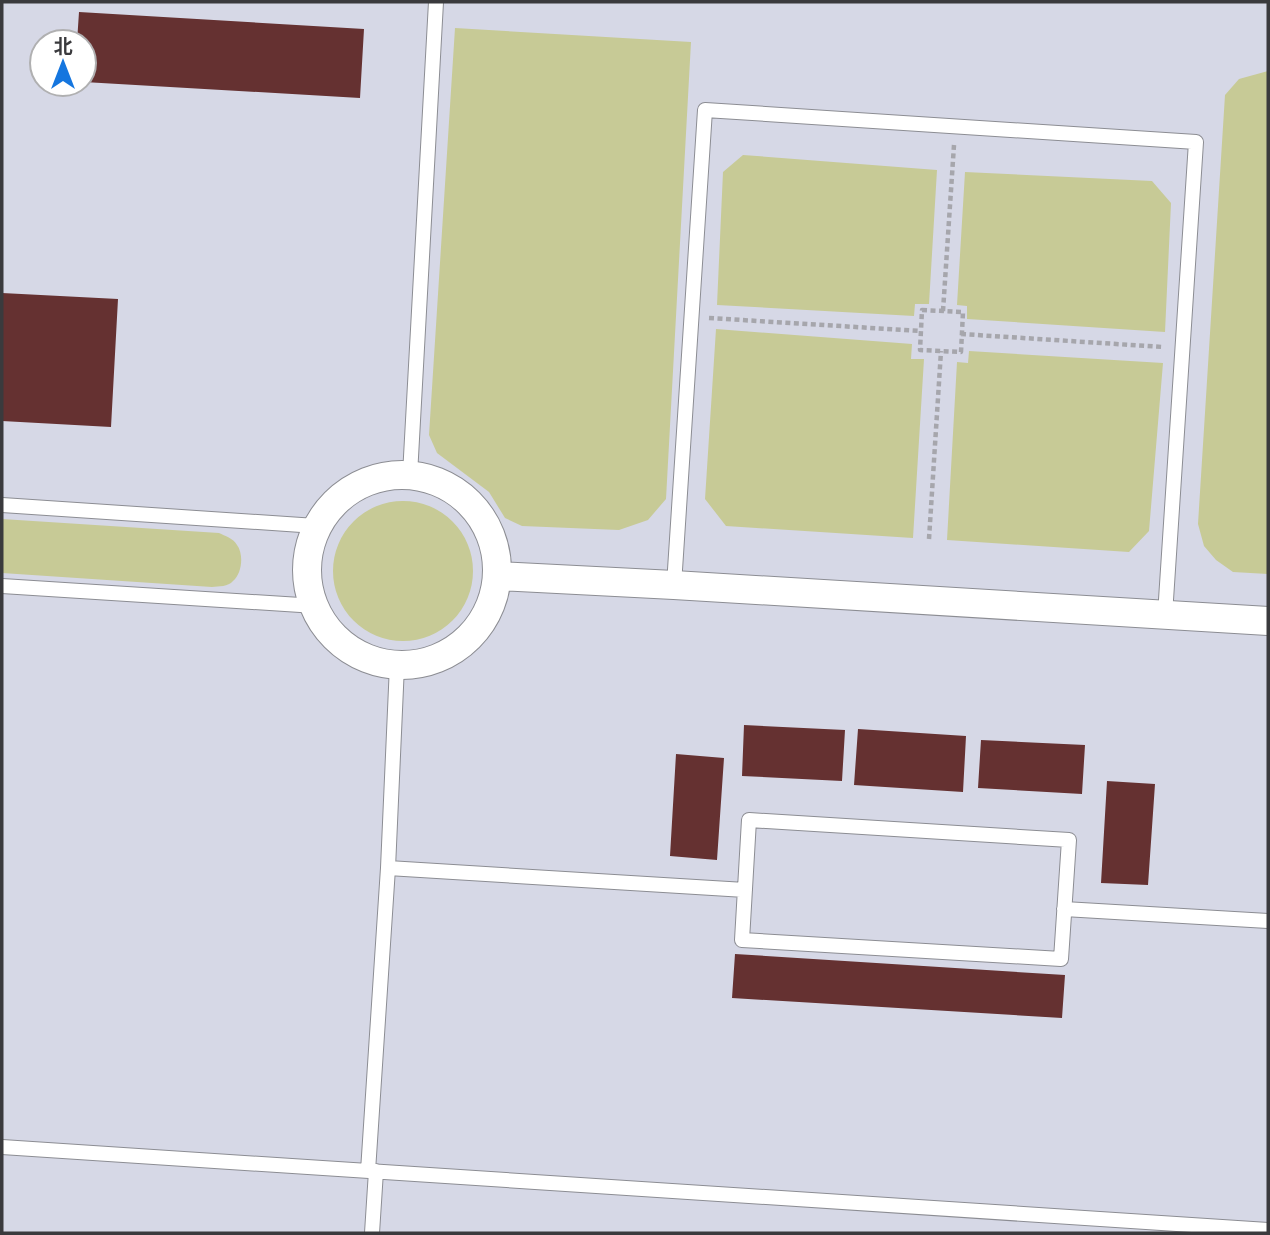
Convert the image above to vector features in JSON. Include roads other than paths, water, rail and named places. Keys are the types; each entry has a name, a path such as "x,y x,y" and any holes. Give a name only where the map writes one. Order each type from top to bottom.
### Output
{"street":[{"path":"410,475 439,482 464,497 484,519 495,547 498,576 491,605 476,630 461,644 427,662 397,665 372,660 348,648 329,631 308,584 307,557 316,526 331,507 354,488 381,477 410,475"},
{"path":"498,576 674,584 1268,621"}],"lane":[{"path":"410,475 436,2"},
{"path":"674,584 705,110 1196,142 1165,615"},
{"path":"2,505 316,526"},
{"path":"2,586 316,606"},
{"path":"372,1233 372,1171 397,665"},
{"path":"749,821 1069,840 1061,959 742,940 745,890 749,821"},
{"path":"388,868 745,890"},
{"path":"1064,909 1268,921"},
{"path":"2,1147 1268,1230"}]}
